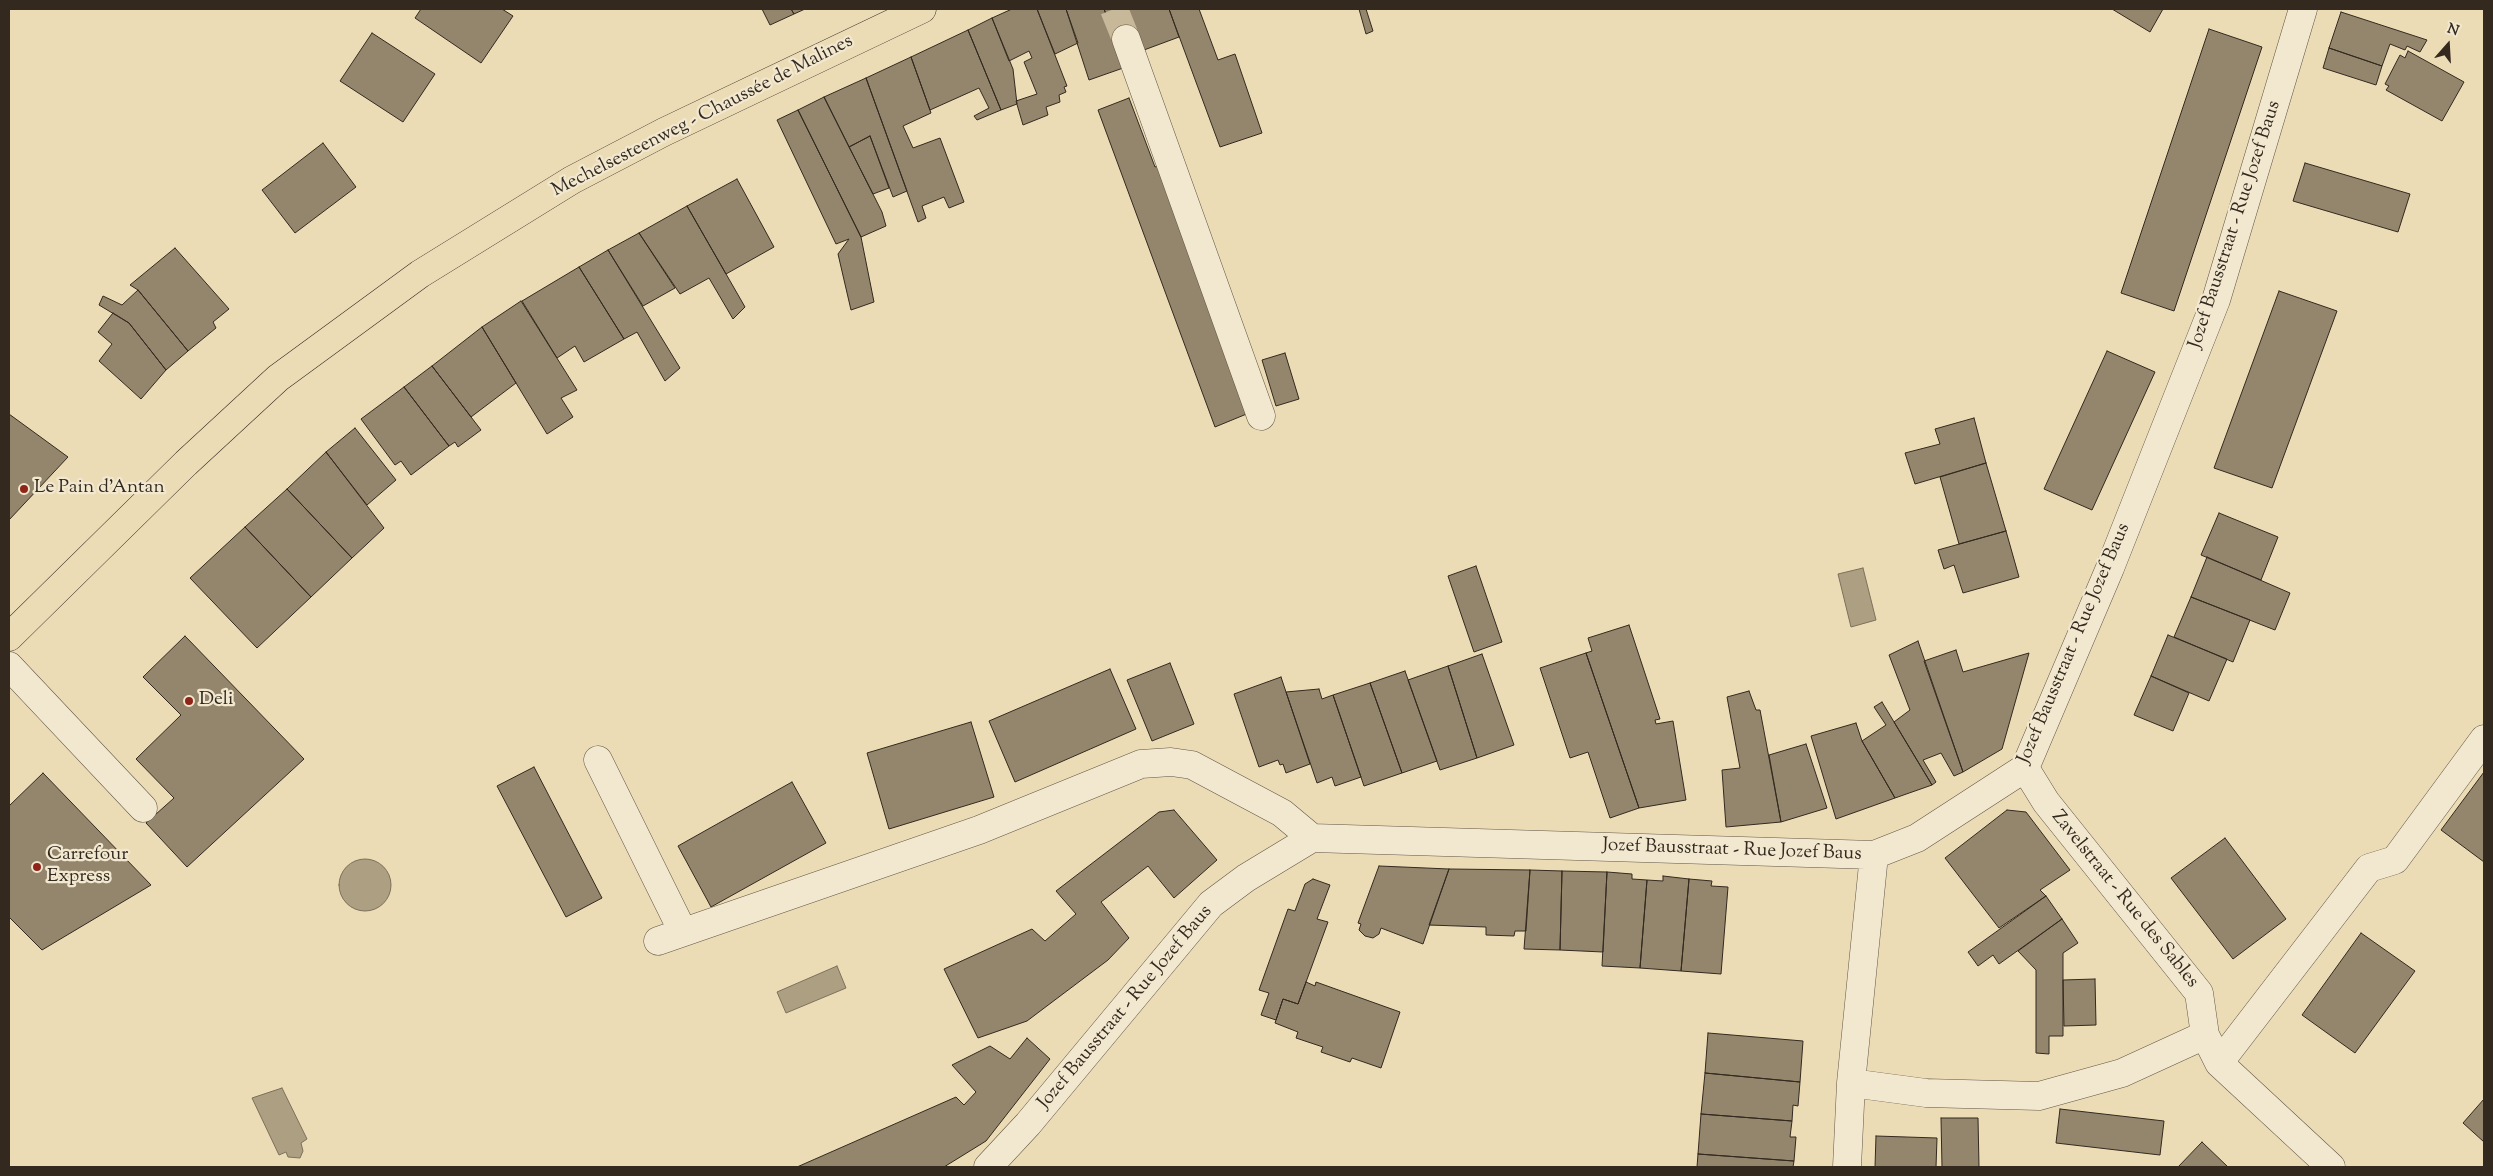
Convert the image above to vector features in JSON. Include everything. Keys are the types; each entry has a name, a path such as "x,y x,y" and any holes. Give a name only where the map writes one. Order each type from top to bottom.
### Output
{"main road":[{"name":"Mechelsesteenweg - Chaussée de Malines","path":"9,637 186,463 278,378 420,274 581,175 664,132 922,9"}],"street":[{"name":"Jozef Bausstraat - Rue Jozef Baus","path":"988,1167 1028,1124 1211,904 1246,878 1312,838 1874,855 1917,838 2025,768 2110,568 2216,300 2303,9"},
{"path":"1126,39 1261,416"},
{"path":"9,666 143,808"},
{"path":"2219,1063 2369,868 2395,860 2484,739"},
{"path":"598,760 684,932"},
{"path":"658,941 979,830 1141,764 1171,762 1192,765 1282,813 1312,838"},
{"name":"Zavelstraat - Rue des Sables","path":"2025,768 2046,802 2199,993 2205,1035 2219,1063 2331,1167"},
{"path":"1847,1167 1851,1083 1874,855"},
{"path":"1851,1083 1926,1093 2039,1096 2122,1073 2205,1035"}],"shaded area":[{"path":"1863,568 1876,620 1851,627 1838,574"},
{"path":"360,859 370,859 384,866 391,880 391,890 384,904 370,911 360,911 350,907 343,900 339,890 339,880 343,870 350,863"},
{"path":"837,966 846,988 786,1013 777,992"},
{"path":"282,1088 307,1139 301,1143 303,1151 300,1158 288,1157 286,1152 279,1155 252,1098"}],"building":[{"path":"421,9 502,9 513,16 481,63 415,18"},
{"path":"762,9 791,9 794,14 770,25"},
{"path":"791,9 805,9 794,14"},
{"path":"1012,9 1037,9 1067,86 1064,87 1066,92 1059,95 1060,102 1046,107 1048,115 1023,125 1016,101 1037,94 1024,62 1032,58 1029,51 1009,61 992,18"},
{"path":"1037,9 1066,9 1078,43 1055,54"},
{"path":"1066,9 1104,9 1126,67 1089,80"},
{"path":"1104,9 1127,9 1138,34 1117,43"},
{"path":"1127,9 1169,9 1179,37 1144,50"},
{"path":"1169,9 1199,9 1218,60 1235,54 1262,133 1220,147"},
{"path":"1359,9 1366,9 1373,31 1366,34"},
{"path":"2112,9 2163,9 2150,32"},
{"path":"2341,12 2427,40 2420,52 2407,46 2405,50 2390,44 2382,66 2329,48"},
{"path":"992,18 1013,69 1017,104 1001,110 968,30"},
{"path":"2209,29 2262,47 2174,311 2121,293"},
{"path":"968,30 1001,110 977,120 974,116 989,108 979,88 930,110 911,57"},
{"path":"372,33 435,74 403,122 340,81"},
{"path":"2329,48 2382,66 2376,85 2323,68"},
{"path":"2408,51 2464,82 2442,121 2386,90 2389,86 2385,84 2400,55 2405,58"},
{"path":"911,57 931,113 903,126 913,148 940,138 964,202 949,208 944,197 922,206 926,218 918,222 866,78"},
{"path":"866,78 907,191 893,197 870,136 849,147 824,97"},
{"path":"824,97 882,212 886,226 861,237 798,110"},
{"path":"1129,98 1155,167 1160,165 1249,413 1215,427 1098,110"},
{"path":"798,110 861,237 874,302 851,310 838,254 849,239 836,244 777,120"},
{"path":"870,136 889,188 873,194 849,147"},
{"path":"323,143 356,187 295,233 262,190"},
{"path":"2305,163 2410,194 2398,232 2293,201"},
{"path":"737,179 774,247 726,274 687,206"},
{"path":"687,206 745,307 733,319 709,278 680,294 639,233"},
{"path":"639,233 675,288 643,306 608,250"},
{"path":"175,248 229,309 213,322 216,328 188,351 138,290 130,285"},
{"path":"608,250 680,368 665,381 637,332 624,339 579,267"},
{"path":"579,267 624,339 584,362 575,346 557,358 522,301"},
{"path":"138,290 188,351 166,370 129,323 99,305 103,296 122,305"},
{"path":"2279,291 2337,311 2272,488 2214,468"},
{"path":"521,301 577,390 561,398 573,417 547,434 482,327"},
{"path":"113,313 129,323 166,370 141,399 99,361 112,344 98,332"},
{"path":"482,327 516,383 471,417 432,366"},
{"path":"2107,351 2155,372 2092,510 2044,489"},
{"path":"1285,353 1299,399 1276,406 1262,360"},
{"path":"432,366 481,430 458,447 455,442 449,446 404,387"},
{"path":"404,387 449,446 411,475 401,461 395,465 361,419"},
{"name":"Le Pain d'Antan","path":"9,414 68,457 9,520"},
{"path":"1974,418 1986,463 1915,484 1905,453 1940,444 1935,429"},
{"path":"355,428 396,480 367,505 326,452"},
{"path":"326,452 384,528 352,558 287,489"},
{"path":"1986,463 2006,531 1959,544 1940,477"},
{"path":"287,489 352,558 311,597 245,527"},
{"path":"2219,513 2278,537 2261,580 2201,555"},
{"path":"245,527 311,597 257,648 190,578"},
{"path":"2006,531 2019,577 1963,593 1954,565 1944,569 1938,550"},
{"path":"2207,557 2290,593 2275,630 2191,597"},
{"path":"1476,566 1502,642 1474,652 1448,576"},
{"path":"2191,597 2250,620 2233,662 2174,637"},
{"path":"1629,625 1660,719 1655,720 1656,724 1673,721 1686,800 1639,808 1586,653 1592,651 1588,638"},
{"path":"2168,635 2227,659 2209,701 2151,676"},
{"path":"185,636 304,759 187,867 146,823 174,798 136,759 181,715 143,677"},
{"path":"1918,641 1963,772 1954,776 1941,753 1923,760 1936,782 1932,785 1894,722 1910,710 1889,655"},
{"path":"1956,650 1963,672 2029,653 2002,749 1963,772 1924,661"},
{"path":"1586,653 1639,808 1610,818 1588,752 1570,758 1540,668"},
{"path":"1482,654 1514,745 1477,758 1448,666"},
{"path":"1170,663 1194,724 1152,741 1127,680"},
{"path":"1448,666 1477,758 1440,770 1408,680"},
{"path":"1110,669 1136,729 1015,782 989,721"},
{"path":"1405,671 1437,761 1402,773 1370,683"},
{"path":"2151,676 2189,693 2173,731 2134,715"},
{"path":"1281,677 1310,764 1286,773 1283,764 1280,765 1278,760 1259,767 1234,694"},
{"path":"1370,683 1402,773 1364,786 1333,695"},
{"path":"1319,689 1322,699 1333,695 1361,777 1335,786 1332,777 1317,783 1286,692"},
{"path":"1749,691 1756,710 1760,710 1781,822 1726,827 1722,770 1740,768 1727,697"},
{"path":"1882,702 1932,785 1895,798 1862,741 1886,725 1874,707"},
{"path":"971,722 994,797 889,829 867,753"},
{"path":"1856,723 1862,741 1895,798 1836,819 1811,736"},
{"path":"1806,744 1827,808 1781,822 1769,755"},
{"path":"534,767 602,898 566,917 497,786"},
{"path":"2484,772 2484,862 2441,830"},
{"path":"43,773 151,885 42,950 9,917 9,806"},
{"path":"792,782 826,843 711,907 678,846"},
{"path":"1174,810 1217,860 1174,898 1148,866 1101,902 1129,938 1108,960 1027,1021 978,1038 944,969 1032,929 1045,941 1076,914 1056,891 1159,812"},
{"path":"2007,810 2026,812 2070,870 2040,890 2046,896 1999,928 1945,858"},
{"path":"2225,838 2286,919 2233,959 2171,878"},
{"path":"1379,866 1449,869 1423,944 1381,928 1379,934 1373,938 1365,936 1359,930 1361,924 1358,923"},
{"path":"1449,869 1530,870 1526,931 1515,931 1514,936 1486,935 1486,927 1429,925"},
{"path":"1530,870 1562,871 1560,950 1524,949"},
{"path":"1562,871 1607,872 1603,952 1560,950"},
{"path":"1607,872 1632,874 1632,879 1647,880 1640,968 1602,966"},
{"path":"1663,876 1689,879 1681,971 1640,968 1647,880 1663,881"},
{"path":"1313,879 1330,885 1317,919 1328,922 1298,1004 1283,999 1276,1020 1261,1015 1269,993 1259,990 1288,909 1295,911 1305,884"},
{"path":"1689,879 1712,881 1711,886 1728,887 1721,974 1681,971"},
{"path":"2046,896 2062,919 1999,964 1993,955 1978,966 1968,952"},
{"path":"2062,919 2078,943 2063,953 2063,1036 2049,1036 2049,1054 2036,1053 2036,970 2018,951"},
{"path":"2361,933 2415,971 2355,1053 2302,1015"},
{"path":"2095,979 2096,1025 2064,1026 2063,980"},
{"path":"1306,982 1315,986 1316,982 1400,1012 1381,1068 1352,1058 1350,1062 1321,1052 1323,1047 1296,1038 1298,1032 1275,1023 1283,999 1298,1004"},
{"path":"1708,1033 1803,1041 1800,1082 1705,1073"},
{"path":"1027,1038 1050,1059 986,1141 944,1167 797,1167 956,1097 964,1105 976,1092 952,1065 990,1046 1010,1059"},
{"path":"1705,1073 1800,1082 1798,1106 1793,1105 1792,1121 1701,1114"},
{"path":"2484,1099 2484,1142 2463,1123"},
{"path":"2060,1109 2164,1121 2160,1155 2056,1143"},
{"path":"1701,1114 1792,1121 1790,1137 1796,1137 1794,1161 1698,1154"},
{"path":"1941,1118 1978,1118 1979,1167 1942,1167"},
{"path":"1876,1136 1937,1138 1936,1167 1875,1167"},
{"path":"2202,1142 2228,1167 2178,1167"},
{"path":"1698,1154 1794,1161 1793,1167 1697,1167"}],"tunnel":[{"path":"1114,9 1126,39"}],"place":[{"name":"Le Pain d'Antan","path":"24,489"},
{"name":"Deli","path":"189,701"},
{"name":"Carrefour Express","path":"37,867"}]}
